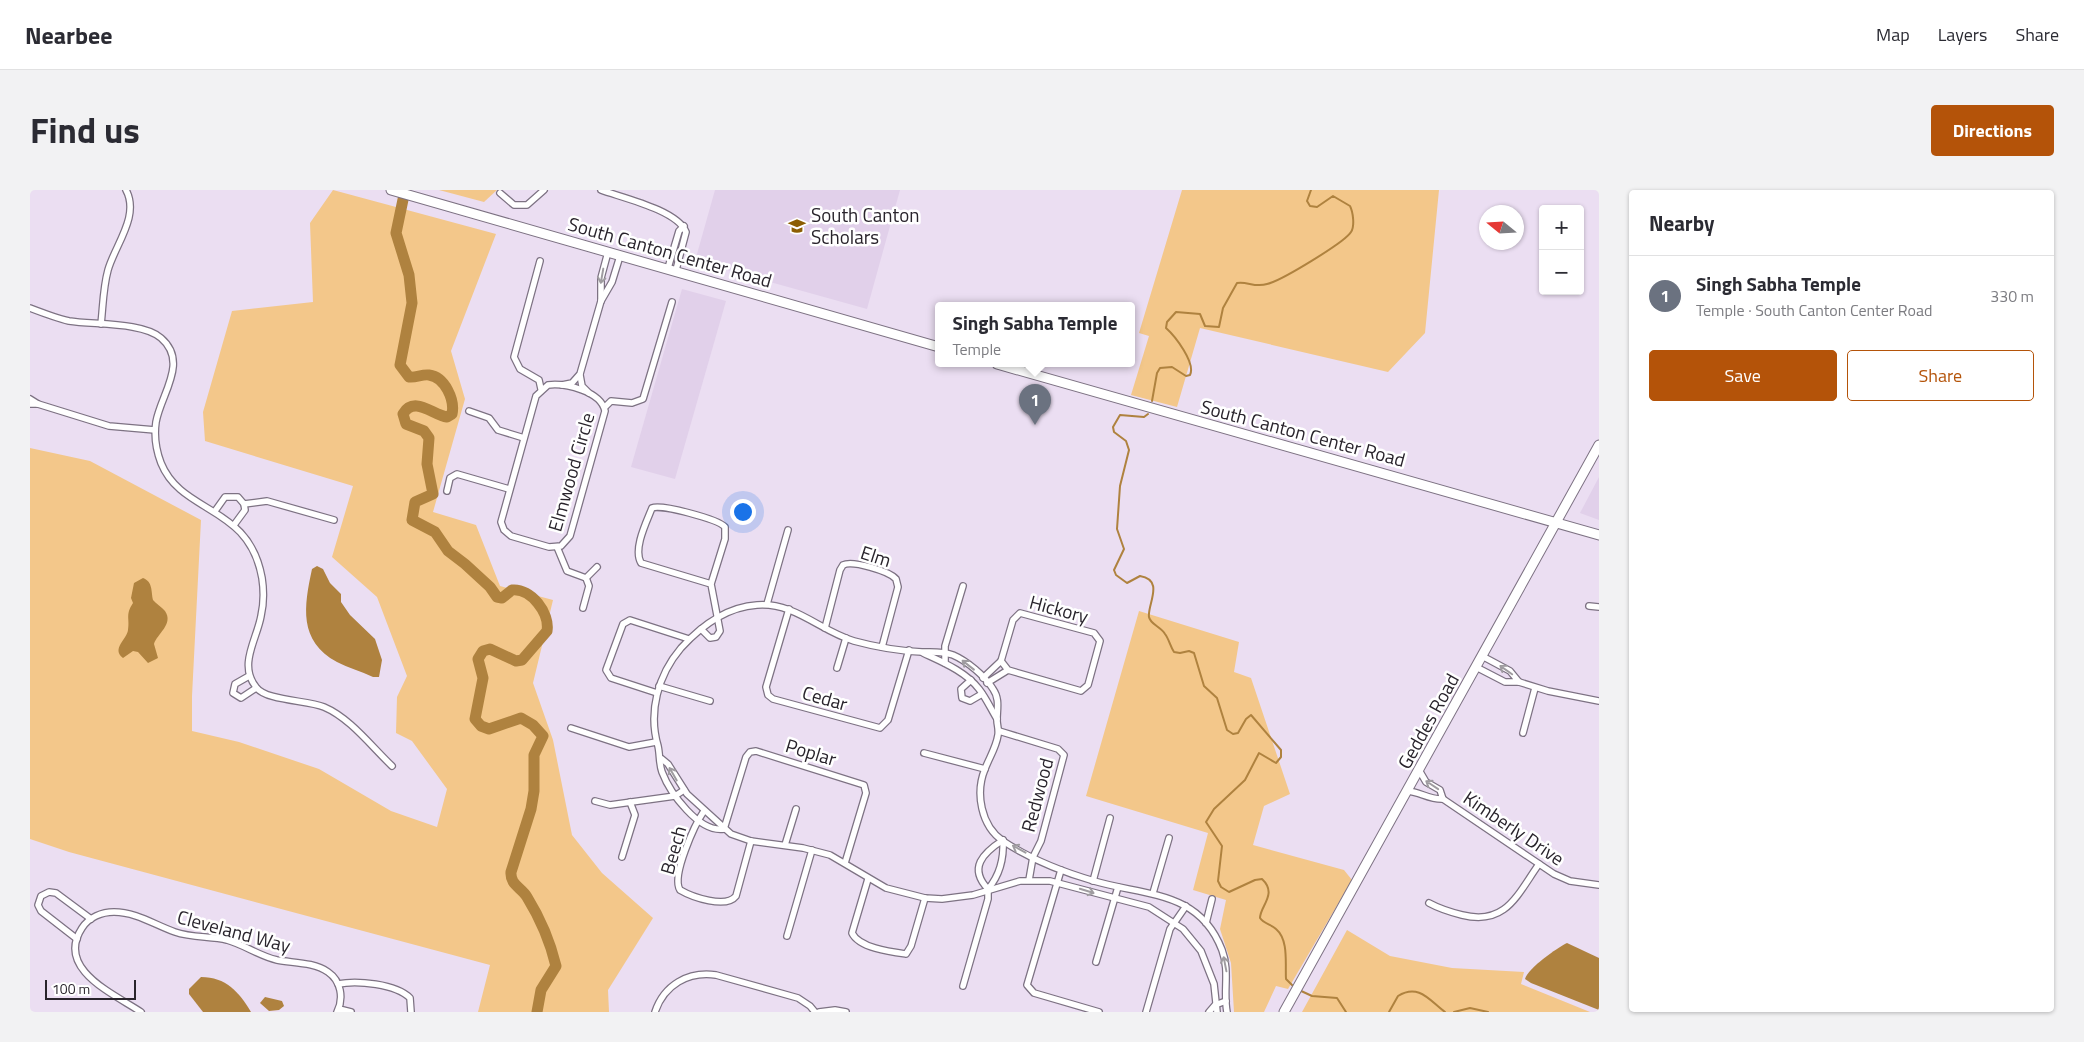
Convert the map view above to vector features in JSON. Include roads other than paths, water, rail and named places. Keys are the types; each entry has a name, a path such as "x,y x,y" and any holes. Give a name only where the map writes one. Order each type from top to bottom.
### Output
{"main road":[{"name":"South Canton Center Road","path":"393,190 935,346"},
{"name":"South Canton Center Road","path":"1008,367 1599,535"},
{"name":"Geddes Road","path":"1284,1012 1599,444"}],"street":[{"path":"101,324 107,272 130,212 130,200 126,190"},
{"path":"500,193 514,205 527,205 544,190"},
{"path":"600,190 667,214 684,226 686,232 672,269"},
{"path":"672,269 679,231 684,226"},
{"path":"601,301 601,278 608,252"},
{"path":"580,374 601,301 612,282 620,256"},
{"path":"540,261 514,357 517,366 539,380 541,389"},
{"path":"605,407 611,401 632,403 643,398 672,302"},
{"path":"30,308 62,319 149,331 161,338 169,348 173,361 173,372 158,413 155,430 158,456 170,478 186,494 216,511 234,525 253,551 263,584 262,614 249,660 249,676 256,688 266,694 313,703 344,718 392,766"},
{"name":"Elmwood Circle","path":"557,385 599,398 605,407 605,415 570,536 565,543 557,547 511,536 504,530 501,518 536,396 541,389 548,385 572,384 580,374"},
{"name":"Elmwood Circle","path":"580,374 582,386 590,394"},
{"path":"30,399 38,404 109,426 155,430"},
{"path":"30,404 38,404"},
{"path":"469,412 489,418 498,430 524,438"},
{"path":"447,491 450,478 457,474 509,489"},
{"path":"216,511 222,500 229,496 238,497 244,504 243,514 234,525"},
{"path":"244,504 267,501 334,520"},
{"path":"701,629 710,638 716,637 720,631 711,584 725,538 725,527 717,522 667,508 657,506 652,508 639,548 638,557 642,563 711,584"},
{"path":"767,604 788,530"},
{"path":"557,547 567,571 586,578 589,586 583,608"},
{"name":"Elm","path":"825,628 839,572 843,565 851,562 890,574 896,579 898,587 882,647"},
{"path":"586,578 597,568"},
{"path":"945,663 947,653 945,646 963,586"},
{"path":"1217,1012 1214,984 1206,960 1193,939 1175,922 1150,907 1057,882 1029,880 958,898 925,898 886,888 830,855 812,850 752,841 724,830 712,829 698,820 675,796 661,768 662,759 656,742 653,709 666,669 689,639 718,618 743,607 767,604 789,609 846,638 882,647 947,653 965,662 993,689 999,709 997,719 999,731 996,746 985,769 981,785 981,804 989,826 1003,840 1061,870 1093,881 1153,893 1186,906 1206,923 1218,941 1224,958 1227,980 1227,1012"},
{"path":"1589,606 1599,607"},
{"name":"Cedar","path":"789,609 766,687 768,695 773,699 880,728 888,720 909,650"},
{"name":"Hickory","path":"985,681 1000,661 1013,620 1020,613 1094,633 1100,641 1088,685 1081,691 1008,670"},
{"path":"657,693 612,678 606,670 623,624 630,620 689,639"},
{"path":"837,668 846,638"},
{"path":"921,652 945,663 971,680 997,719"},
{"path":"1482,656 1510,672 1519,682"},
{"path":"978,688 985,681 1008,670 1000,661"},
{"path":"1476,667 1505,682 1519,682 1535,688 1599,701"},
{"path":"249,676 235,684 233,694 241,698 256,688"},
{"path":"971,680 961,689 962,698 970,701 982,694"},
{"path":"659,686 710,701"},
{"path":"1523,733 1535,688"},
{"path":"571,728 629,747 656,742"},
{"name":"Redwood","path":"999,731 1058,749 1064,755 1041,841 1033,857 1029,880"},
{"name":"Poplar","path":"724,830 746,757 750,752 756,751 864,785 866,793 845,863"},
{"path":"924,753 985,769"},
{"path":"662,759 668,764 684,790 724,830"},
{"name":"Kimberly Drive","path":"1419,770 1426,782 1440,790 1443,799 1539,864 1570,881 1599,885"},
{"path":"595,801 610,805 675,796 684,790"},
{"name":"Kimberly Drive","path":"1408,791 1420,792 1434,800 1443,799"},
{"path":"622,857 635,815 630,802"},
{"path":"785,846 796,809"},
{"path":"698,820 704,811"},
{"path":"1093,881 1110,818"},
{"name":"Beech","path":"698,820 693,827 678,880 678,887 684,892 723,903 732,900 736,896 752,841"},
{"path":"1153,893 1169,838"},
{"path":"963,986 988,899 988,889 999,872 1003,840"},
{"path":"988,889 978,875 980,862 991,848 1003,840"},
{"path":"787,936 812,850"},
{"path":"1429,902 1448,912 1471,918 1493,916 1511,903 1539,864"},
{"path":"1061,870 1028,980 1029,989 1034,993 1099,1012"},
{"path":"868,879 852,933 855,940 863,943 906,954 912,946 925,898"},
{"path":"1096,962 1118,887"},
{"path":"77,938 41,912 38,902 41,896 49,892 56,893 90,919 82,928 77,938 76,953 84,973 141,1012"},
{"path":"1206,923 1212,899"},
{"path":"1146,1012 1170,929 1186,906"},
{"name":"Cleveland Way","path":"90,919 107,912 138,916 179,933 229,941 267,957 323,968 334,977 338,984"},
{"path":"655,1012 662,997 674,984 691,976 704,974 716,974 798,998 815,1012"},
{"path":"351,1012 338,1010 341,998 338,984 355,981 399,991 410,998 411,1012"},
{"path":"1209,1012 1215,1005 1226,1001"},
{"path":"819,1012 835,1010 846,1012"}],"waterway":[{"path":"405,190 396,233 409,275 412,303 400,365 409,377 429,375 440,380 448,390 453,408 452,414 447,417 418,406 407,409 403,414 406,424 424,431 429,438 427,464 433,494 415,502 412,520 435,532 448,551 490,587 497,597 502,598 512,590 519,590 532,597 542,610 547,624 547,631 522,660 516,661 490,649 483,651 478,659 483,678 475,719 481,726 489,729 521,718 533,725 543,736 534,755 534,791 531,809 511,872 512,880 525,894 540,921 548,939 556,966 541,990 537,1012"},
{"path":"1152,401 1157,373 1160,368 1172,367 1186,376 1190,375 1191,370 1187,357 1179,343 1166,328 1167,322 1176,312 1200,314 1205,326 1219,327 1223,308 1237,283 1259,285 1274,281 1325,252 1351,232 1353,219 1350,206 1333,196 1317,207 1310,206 1307,201 1311,190"},
{"path":"1148,414 1144,417 1120,415 1113,427 1114,432 1126,441 1129,450 1120,486 1117,529 1124,549 1114,570 1116,575 1127,583 1140,576 1152,582 1153,594 1149,612 1150,619 1168,638 1174,652 1189,651 1194,653 1204,686 1217,698 1227,730 1233,734 1238,733 1246,719 1251,715 1281,750 1281,757 1276,763 1259,753 1245,780 1214,809 1206,822 1222,846 1218,881 1221,887 1229,892 1255,880 1262,879 1267,884 1267,900 1260,918 1263,922 1274,927 1283,939 1286,952 1286,979 1295,988"},
{"path":"1299,990 1312,996 1337,998 1346,1012"},
{"path":"1389,1012 1398,996 1412,991 1424,995 1445,1012"},
{"path":"1454,1012 1470,1008 1488,1012"}],"place":[{"name":"South Canton Scholars","path":"797,226"},
{"name":"Singh Sabha Temple","path":"1035,425"}]}
